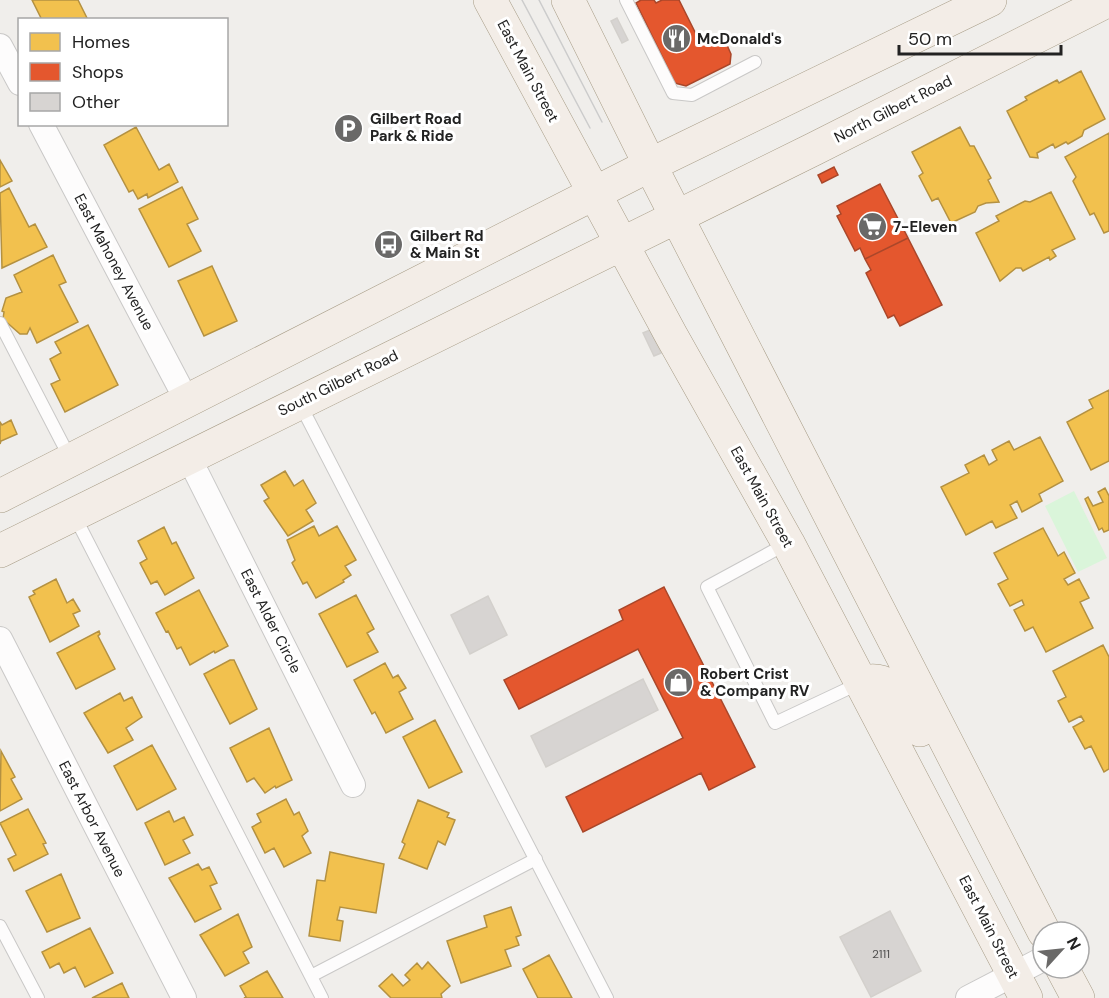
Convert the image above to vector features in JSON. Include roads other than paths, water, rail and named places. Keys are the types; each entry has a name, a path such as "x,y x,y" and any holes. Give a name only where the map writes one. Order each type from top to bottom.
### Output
{"main road":[{"name":"East Main Street","path":"490,0 594,194 788,543 1020,986"},
{"path":"568,0 676,216 1038,920"},
{"path":"0,496 186,399 650,165 990,0"},
{"name":"North Gilbert Road","path":"676,216 1100,2"},
{"name":"South Gilbert Road","path":"0,551 676,216"},
{"path":"861,683 881,682 900,696 941,767 984,815"},
{"path":"1068,980 1078,998"}],"street":[{"path":"0,46 18,79"},
{"name":"East Mahoney Avenue","path":"42,126 186,399"},
{"name":"East Alder Circle","path":"189,458 353,785"},
{"name":"East Arbor Avenue","path":"0,639 184,998"},
{"path":"968,998 1020,986 1031,973"}],"lane":[{"path":"626,0 673,93 692,95 755,62"},
{"path":"0,323 71,459"},
{"path":"299,402 607,998"},
{"path":"74,514 322,998"},
{"path":"788,543 707,587 775,723 861,683"},
{"path":"311,976 536,859"},
{"path":"0,926 38,998"}],"tram line":[{"path":"522,0 590,128"},
{"path":"539,0 602,122"}],"place":[{"name":"McDonald's","path":"676,39"},
{"name":"Gilbert Road Park & Ride","path":"349,128"},
{"name":"7-Eleven","path":"872,227"},
{"name":"Gilbert Rd & Main St","path":"389,245"},
{"name":"Robert Crist & Company RV","path":"679,683"}]}
